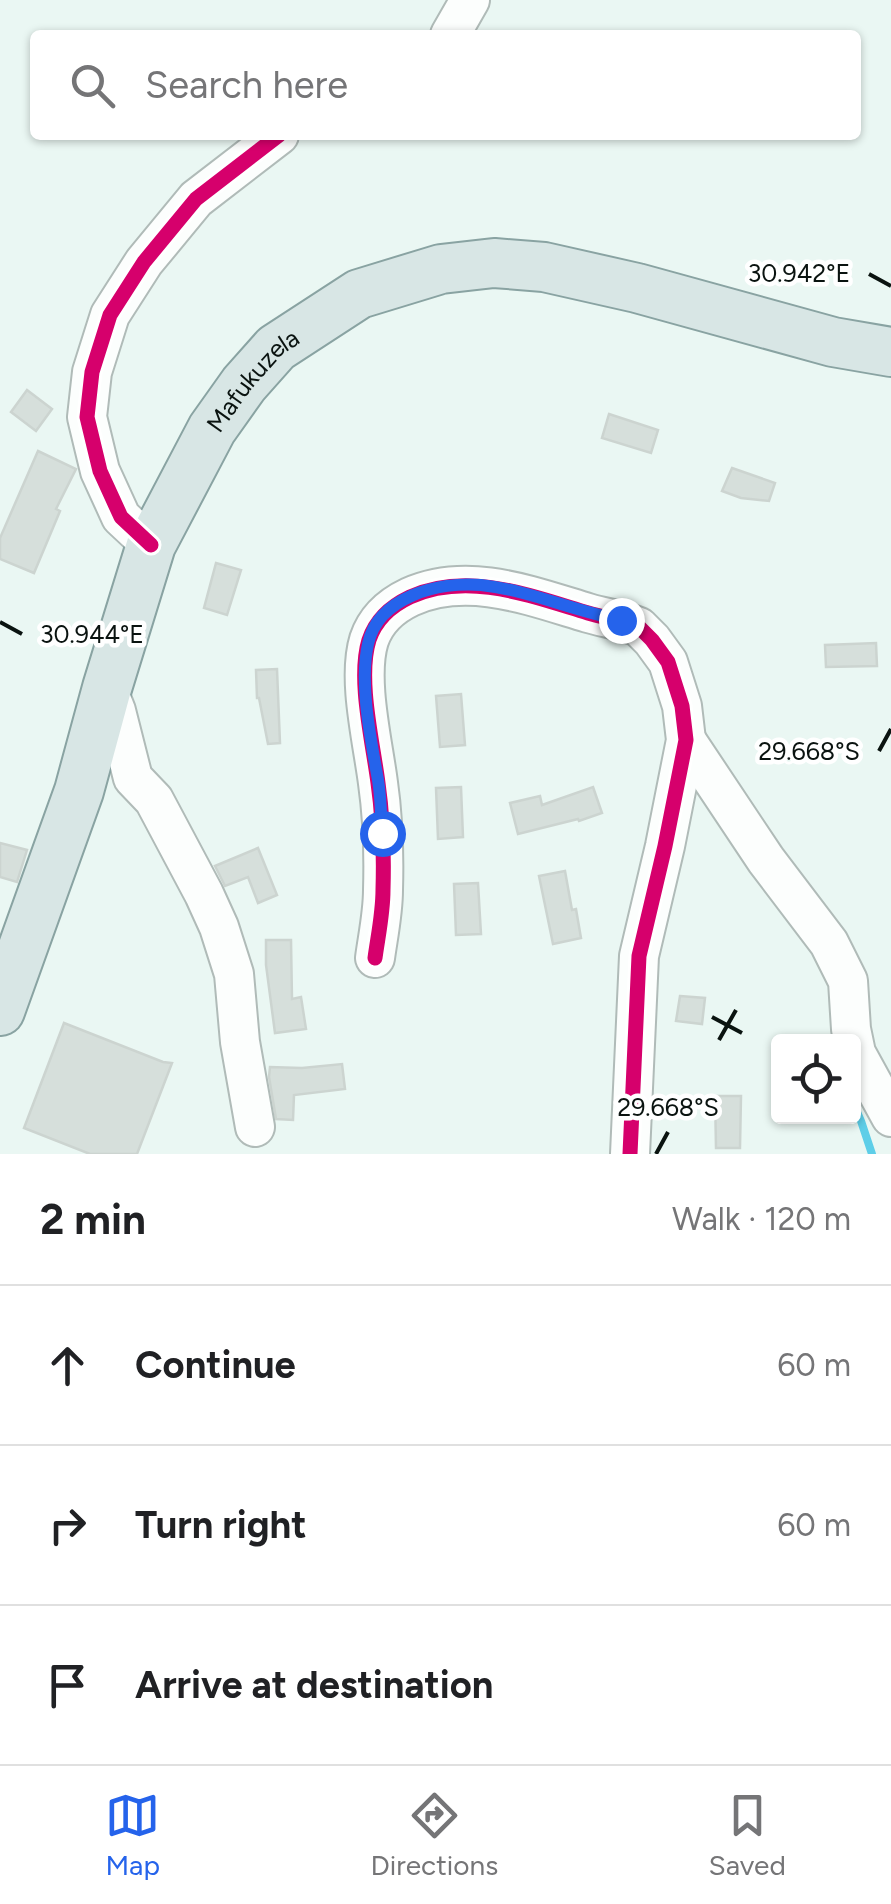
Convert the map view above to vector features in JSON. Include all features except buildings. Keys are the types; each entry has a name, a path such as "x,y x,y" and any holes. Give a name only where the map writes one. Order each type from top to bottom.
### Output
{"main road":[{"name":"Mafukuzela","path":"0,1011 79,791 150,545 212,429 276,348 359,294 441,269 494,263 544,267 833,342 891,352"}],"street":[{"path":"453,30 470,0"},
{"path":"150,545 121,516 100,470 87,417 92,372 110,314 144,262 196,200 273,140"},
{"path":"374,958 383,893 382,833 370,741 367,662 374,627 392,606 420,592 480,585 639,627 668,662 682,706 686,740 638,956 630,1154"},
{"path":"107,688 134,778 154,800 219,927 234,974 240,1042 255,1127"},
{"path":"686,740 766,860 829,943 848,981 856,1053 891,1117"}],"waterway":[{"path":"861,1121 872,1154"}],"cycle path":[{"path":"151,545 121,517 100,471 87,417 92,372 110,315 144,262 196,199 273,140"},
{"path":"375,958 383,899 383,836 365,673 369,640 380,620 410,597 454,586 477,586 522,594 639,627 668,662 682,706 686,740 639,956 630,1154"}],"route":[{"path":"382,833 366,682 368,643 374,627 392,606 420,592 480,585 621,620"}]}
